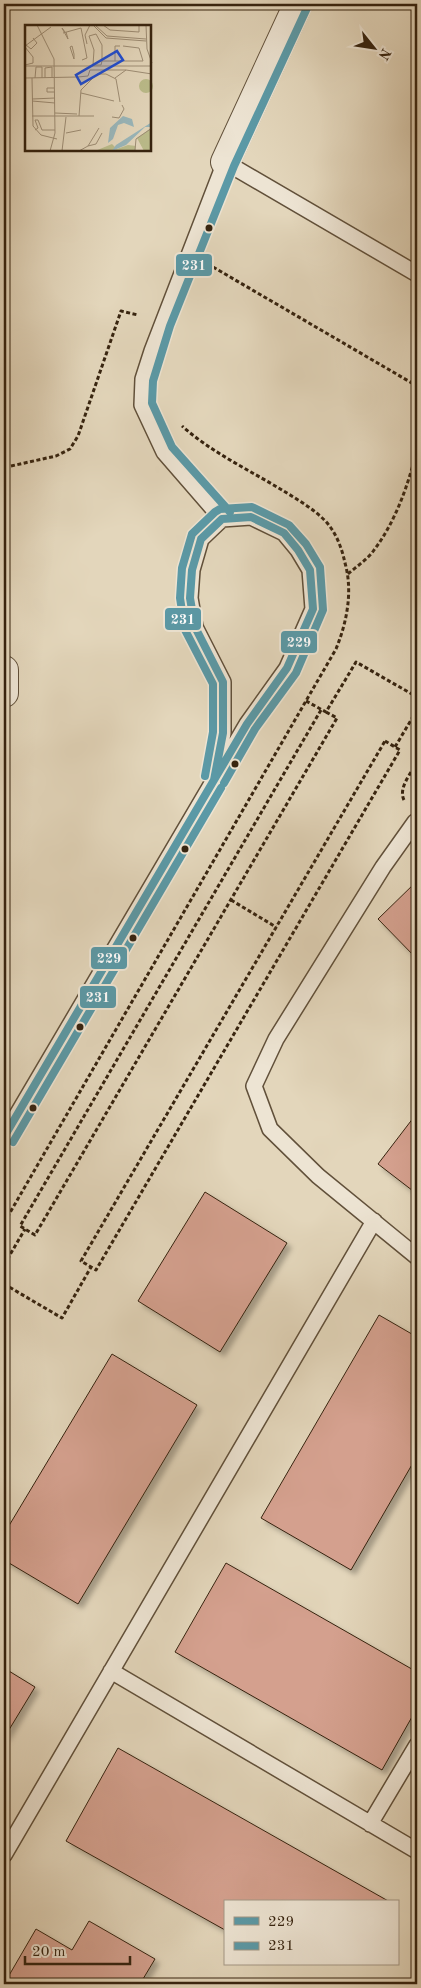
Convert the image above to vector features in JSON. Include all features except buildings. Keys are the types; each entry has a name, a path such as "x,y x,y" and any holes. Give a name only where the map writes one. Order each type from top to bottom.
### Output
{"street":[{"path":"225,162 298,4"},
{"path":"4,670 4,693"}],"lane":[{"path":"222,518 164,452 142,405 143,379 155,342 225,162 417,274"},
{"path":"4,1137 248,724 287,668 313,609 310,570 298,550 284,533 251,517 222,518 201,539 192,570 190,598 194,627 223,682 223,733 214,781"},
{"path":"416,821 383,867 276,1039 254,1086 270,1128 318,1176 417,1257"},
{"path":"4,1855 374,1221"},
{"path":"111,1671 417,1851"},
{"path":"370,1824 417,1746"}],"path":[{"path":"210,265 417,386"},
{"path":"11,466 56,456 70,449 78,436 121,311 138,315"},
{"path":"348,574 374,552 391,524 409,481 417,450"},
{"path":"326,712 356,662 417,697"},
{"path":"306,700 337,718 36,1235 25,1229 20,1226 321,710"},
{"path":"395,747 417,710"},
{"path":"385,741 400,750 96,1270 81,1262 276,927 385,741"},
{"path":"416,821 402,796 402,789 417,763"},
{"path":"231,900 276,927"},
{"path":"4,1265 25,1229"},
{"path":"4,1284 62,1318 91,1267"}],"transit line":[{"name":"231","path":"230,512 172,447 152,403 153,381 170,326 234,166 307,8"},
{"name":"231","path":"205,776 213,732 213,684 185,630 180,598 182,568 192,534 215,512 220,509 252,507 289,525 306,544 320,567 323,610 296,673 255,729 224,783"},
{"name":"229","path":"251,517 284,533 298,550 310,570 313,609 287,668 247,724 214,780 223,733 223,682 195,627 190,598 192,570 201,539 222,519 251,517"},
{"name":"229","path":"4,1137 214,780"},
{"name":"231","path":"13,1142 221,788"}]}
